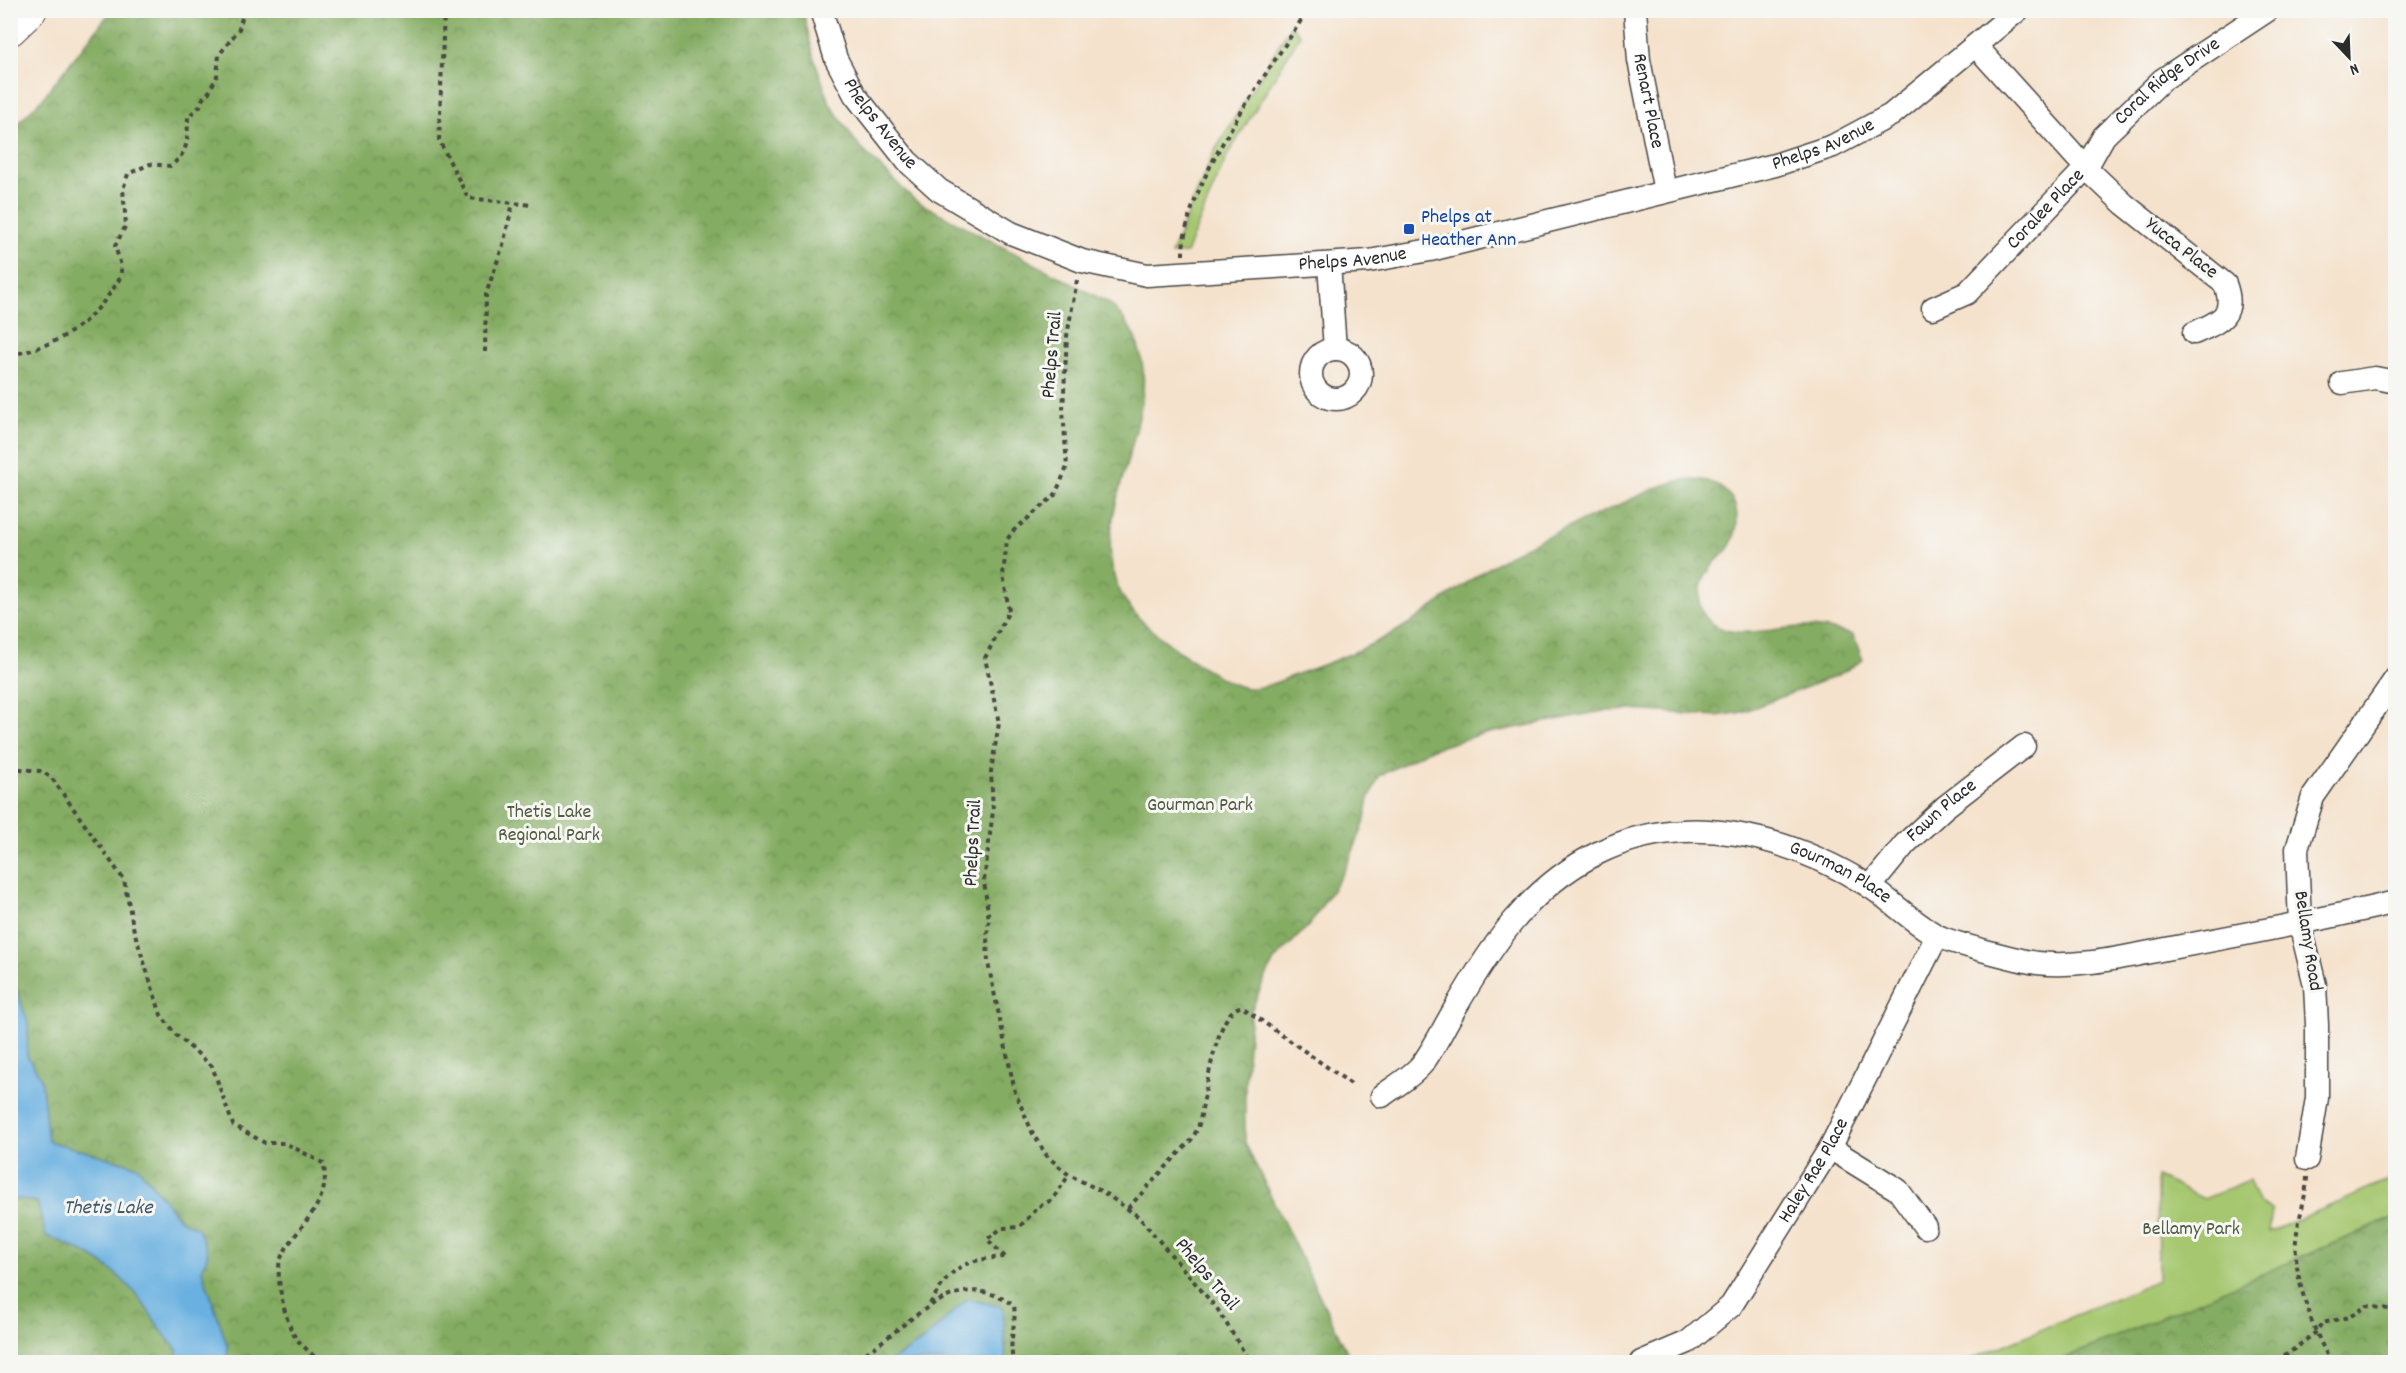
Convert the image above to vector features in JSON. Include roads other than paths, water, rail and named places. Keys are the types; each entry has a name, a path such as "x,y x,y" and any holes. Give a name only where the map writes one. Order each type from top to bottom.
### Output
{"highway":[{"path":"10,29 30,10"}],"street":[{"name":"Phelps Avenue","path":"821,10 836,59 855,95 907,161 939,190 975,214 1011,232 1082,261 1148,274 1368,261 1430,250 1775,165 1833,146 1891,115 2018,10"},
{"name":"Renart Place","path":"1635,10 1639,60 1665,191"},
{"name":"Coral Ridge Drive","path":"2086,168 2104,136 2162,80 2268,10"},
{"name":"Coralee Place","path":"1934,308 1967,293 2086,168 1976,46"},
{"name":"Yucca Place","path":"2086,168 2124,204 2225,284 2230,300 2226,315 2214,324 2194,333"},
{"path":"1329,264 1335,349"},
{"path":"2342,383 2375,378 2396,382"},
{"name":"Bellamy Road","path":"2307,1159 2317,1098 2317,1025 2315,984 2300,924 2297,849 2313,797 2396,678"},
{"name":"Fawn Place","path":"1870,887 1905,844 1937,815 2024,746"},
{"name":"Gourman Place","path":"1382,1096 1422,1064 1491,947 1522,910 1556,880 1596,854 1646,835 1692,831 1732,832 1805,853 1870,887 1937,936 2037,963 2091,963 2300,924 2396,902"},
{"name":"Haley Rae Place","path":"1641,1362 1688,1342 1731,1306 1830,1148 1937,936"},
{"path":"1830,1148 1898,1190 1925,1227"}],"water":[{"name":"Thetis Lake","path":"10,973 28,1023 27,1056 41,1078 48,1141 137,1166 181,1221 198,1228 208,1253 202,1270 228,1348 227,1362 176,1362 178,1350 127,1284 90,1255 46,1236 37,1202 11,1198"},
{"path":"967,1299 1003,1307 1006,1362 890,1362 924,1340"}],"place":[{"name":"Phelps at Heather Ann","path":"1409,229"}],"park label":[{"name":"Gourman Park","path":"1200,806"},
{"name":"Thetis Lake Regional Park","path":"549,824"},
{"name":"Bellamy Park","path":"2191,1230"}]}
